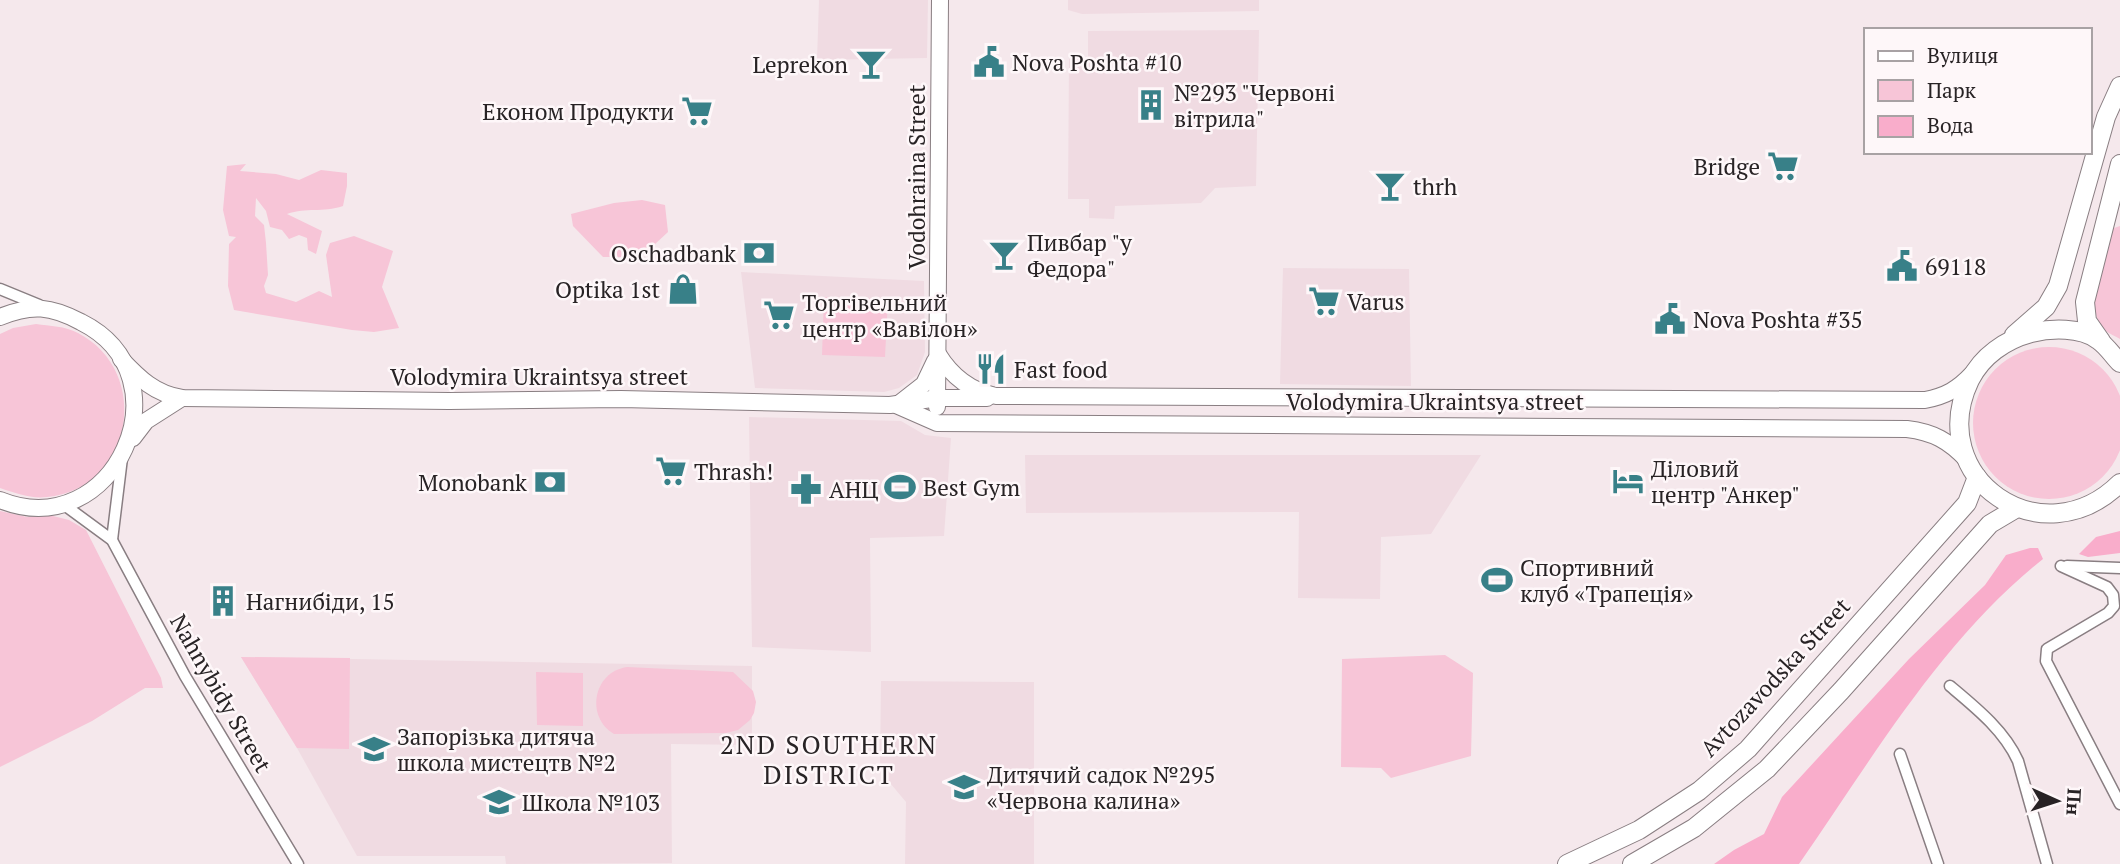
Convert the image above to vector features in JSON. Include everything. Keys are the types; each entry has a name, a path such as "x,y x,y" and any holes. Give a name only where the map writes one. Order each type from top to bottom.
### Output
{"main road":[{"path":"2000,346 2046,307 2058,286 2106,117 2120,86"},
{"path":"2120,164 2085,302 2087,321 2120,363"},
{"name":"Volodymira Ukraintsya street","path":"2101,341 2077,331 2058,330 2018,337 2000,346 1974,373 1964,393 1960,416 1961,438 1967,460 1977,477 1995,495 2017,508 2059,514 2079,510 2098,501 2120,483"},
{"name":"Avtozavodska Street","path":"1567,864 1639,830 1699,791 1748,750 1967,503 1977,477"},
{"path":"1632,864 1694,828 1767,769 1841,691 1990,524 2017,508"}],"street":[{"name":"Vodohraina Street","path":"937,423 940,0"},
{"path":"0,289 48,308"},
{"name":"Volodymira Ukraintsya street","path":"0,317 24,309 59,310 90,326 106,339 145,383 166,396 182,398 449,401 621,399 896,405 937,398 975,399 996,396 1362,400 1925,400 1943,397 1959,388 1974,373"},
{"name":"Volodymira Ukraintsya street","path":"2101,341 2120,351"},
{"path":"938,354 947,369 964,384 996,396"},
{"path":"896,405 924,384 938,354"},
{"name":"Volodymira Ukraintsya street","path":"121,359 129,375 135,417 122,458"},
{"name":"Volodymira Ukraintsya street","path":"0,500 12,505 37,508 63,504 86,494 106,478 146,421 182,398"},
{"name":"Volodymira Ukraintsya street","path":"896,405 937,423 1907,429 1924,431 1942,438 1967,460"},
{"path":"112,540 122,458"},
{"name":"Nahnybidy Street","path":"63,504 112,540 185,676 298,864"},
{"path":"2120,568 2061,566 2107,587 2113,595 2114,606 2108,613 2047,649 2045,655 2120,804"},
{"path":"1950,686 1976,708 2011,745 2047,864"},
{"path":"1900,754 1938,864"}],"shaded area":[{"path":"819,0 928,0 927,58 817,60"},
{"path":"1068,0 1259,0 1259,11 1082,14 1068,10"},
{"path":"1259,30 1256,186 1215,188 1201,203 1115,206 1114,219 1089,218 1089,199 1068,199 1069,59 1088,59 1088,31"},
{"path":"1283,268 1409,269 1411,386 1280,384"},
{"path":"741,272 924,281 925,352 917,375 899,388 884,392 755,388"},
{"path":"749,417 901,421 925,435 951,438 944,536 870,538 871,652 752,647"},
{"path":"1025,455 1481,455 1431,534 1381,537 1380,599 1298,598 1299,512 1026,513"},
{"name":"Школа №103","path":"241,657 752,666 752,745 671,744 672,863 506,864 505,856 357,856 297,748"},
{"name":"Дитячий садок №295 «Червона калина»","path":"881,681 1034,682 1034,864 905,864 906,802 880,771"}],"green space":[{"path":"246,164 240,171 276,174 299,180 321,170 347,173 343,206 287,214 322,231 316,254 308,250 307,238 299,235 289,239 282,230 270,227 266,211 256,198 255,216 264,225 266,243 266,293 296,302 319,291 332,297 326,255 330,243 354,236 393,251 382,287 399,328 374,332 352,330 234,310 228,286 229,244 236,237 229,236 223,210 227,166"},
{"path":"642,200 665,205 668,232 641,257 603,257 573,226 571,214 614,203"},
{"path":"2120,226 2120,339 2102,327 2097,318 2095,295 2108,236 2114,228"},
{"path":"824,297 888,299 885,357 822,355"},
{"path":"36,324 78,333 102,351 117,374 124,400 123,427 114,452 99,473 76,489 47,497 23,495 0,488 0,334 13,328"},
{"path":"2049,347 2078,352 2103,369 2120,394 2120,452 2103,477 2078,494 2049,499 2020,494 1995,477 1978,452 1973,423 1978,394 1995,369 2020,352"},
{"path":"0,511 27,517 49,515 69,520 86,530 161,678 163,688 145,688 92,721 0,767"},
{"path":"1445,655 1473,673 1471,756 1391,778 1381,768 1341,767 1342,659"},
{"path":"241,657 350,658 349,749 297,748"},
{"path":"627,667 733,672 753,691 756,702 754,713 738,730 726,733 614,734 599,717 597,696 607,677"},
{"path":"536,672 583,673 583,726 537,725"}],"water":[{"path":"2120,531 2120,553 2088,557 2079,554 2096,537"},
{"path":"2038,548 2043,559 2007,591 1941,663 1910,702 1799,864 1714,864 1764,834 1782,797 1909,659 1985,585 2006,555"}],"place":[{"name":"Nova Poshta #10","path":"989,62"},
{"name":"Leprekon","path":"871,64"},
{"name":"№293 \"Червоні вітрила\"","path":"1151,105"},
{"name":"Економ Продукти","path":"697,111"},
{"name":"Bridge","path":"1783,166"},
{"name":"thrh","path":"1390,186"},
{"name":"Oschadbank","path":"759,253"},
{"name":"Пивбар \"у Федора\"","path":"1004,255"},
{"name":"69118","path":"1902,266"},
{"name":"Оptika 1st","path":"683,289"},
{"name":"Varus","path":"1324,301"},
{"name":"Торгівельний центр «Вавілон»","path":"779,315"},
{"name":"Nova Poshta #35","path":"1670,319"},
{"name":"Fast food","path":"991,369"},
{"name":"Thrash!","path":"671,471"},
{"name":"Діловий центр \"Анкер\"","path":"1628,481"},
{"name":"Monobank","path":"550,482"},
{"name":"Best Gym","path":"900,487"},
{"name":"АНЦ","path":"806,489"},
{"name":"Спортивний клуб «Трапеція»","path":"1497,580"},
{"name":"Нагнибіди, 15","path":"223,601"},
{"name":"Запорізька дитяча школа мистецтв №2","path":"374,749"},
{"name":"Дитячий садок №295 «Червона калина»","path":"964,787"},
{"name":"Школа №103","path":"499,802"}],"district":[{"name":"2ND SOUTHERN DISTRICT","path":"829,759"}]}
